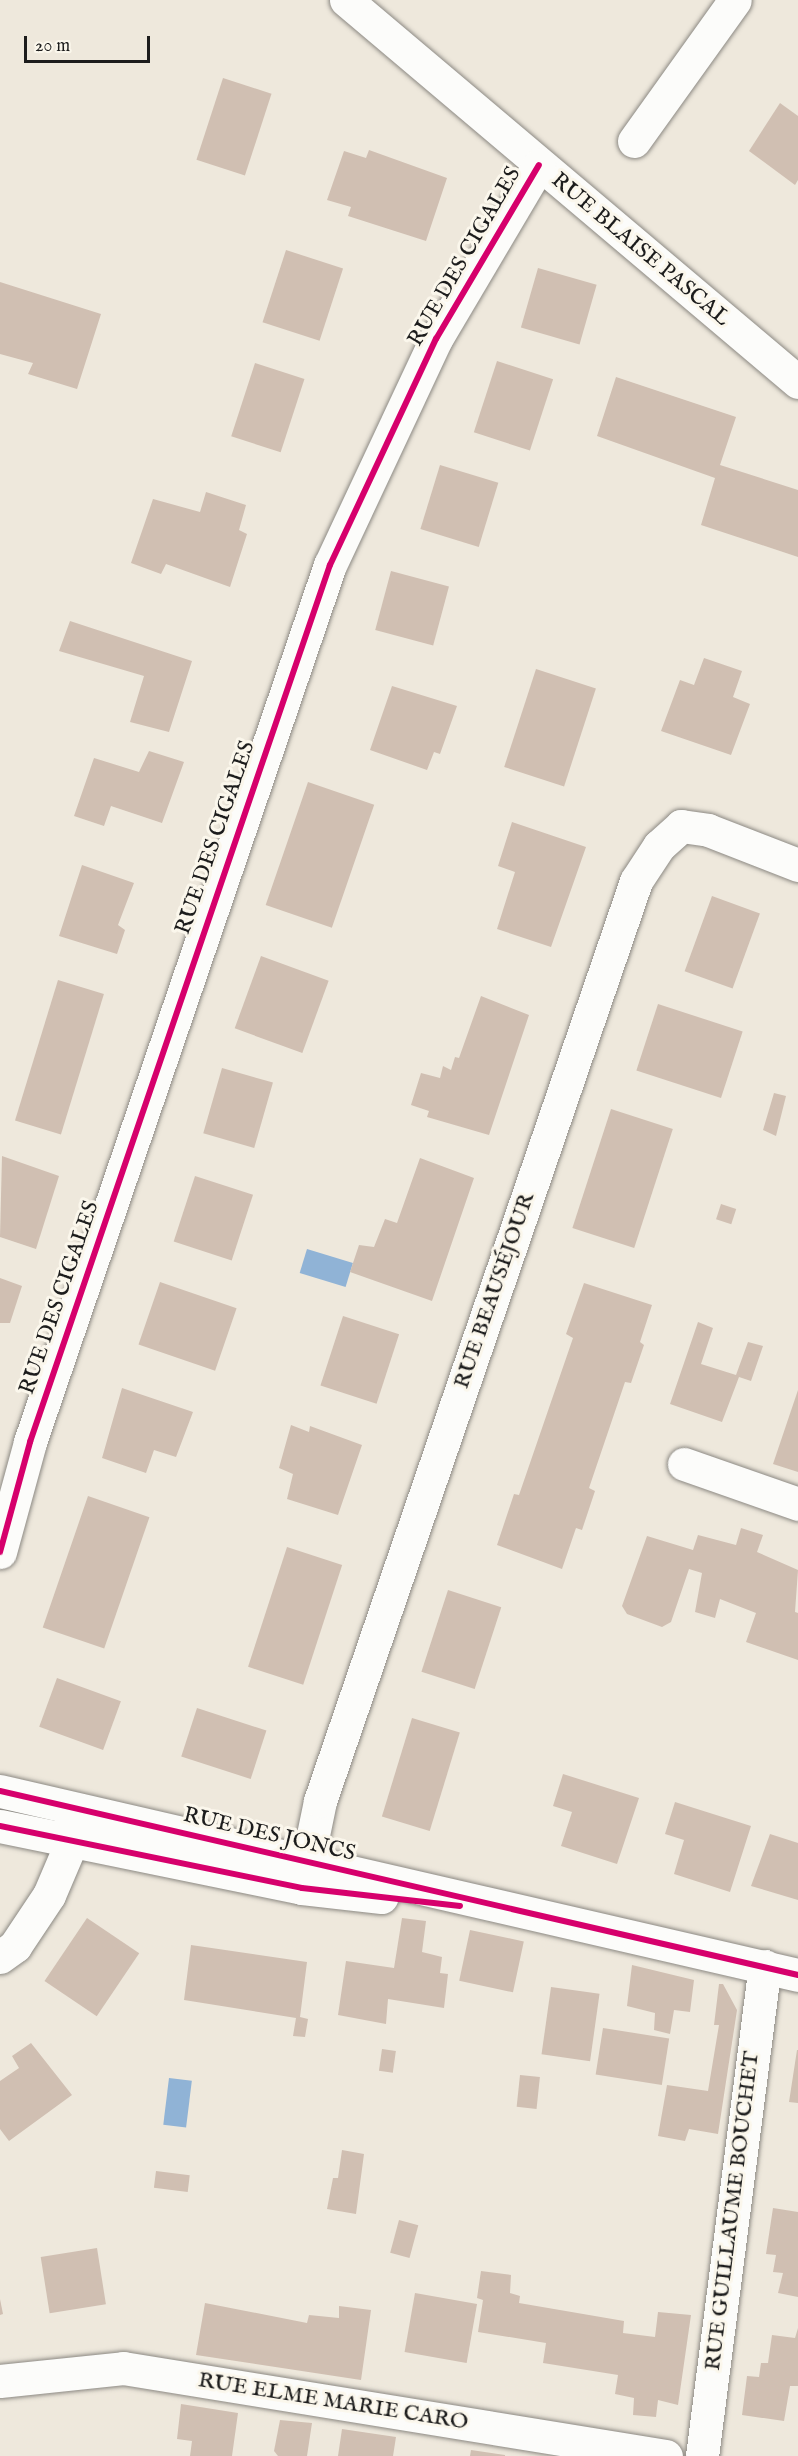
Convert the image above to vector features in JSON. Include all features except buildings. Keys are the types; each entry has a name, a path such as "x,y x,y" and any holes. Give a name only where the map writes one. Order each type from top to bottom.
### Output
{"street":[{"name":"RUE BLAISE PASCAL","path":"346,0 798,382"},
{"path":"634,141 735,0"},
{"name":"RUE DES CIGALES","path":"0,1552 30,1442 330,564 436,339 539,165"},
{"name":"RUE BEAUSÉJOUR","path":"306,1875 320,1801 636,881 659,846 681,826 708,830 798,865"},
{"path":"684,1464 798,1504"},
{"name":"RUE DES JONCS","path":"0,1791 71,1808 306,1875"},
{"path":"0,1957 15,1946 49,1894 72,1841 71,1808"},
{"name":"RUE DES JONCS","path":"0,1826 72,1841 306,1875 529,1914 798,1975"},
{"name":"RUE GUILLAUME BOUCHET","path":"702,2456 765,1966"},
{"name":"RUE ELME MARIE CARO","path":"0,2380 123,2368 666,2456"}],"water":[{"path":"307,1249 353,1263 346,1287 300,1273"},
{"path":"169,2078 192,2081 186,2127 163,2125"}],"cycle path":[{"path":"0,1552 30,1442 330,565 436,339 539,165"},
{"path":"0,1791 798,1975"},
{"path":"0,1826 302,1888 460,1906"}]}
